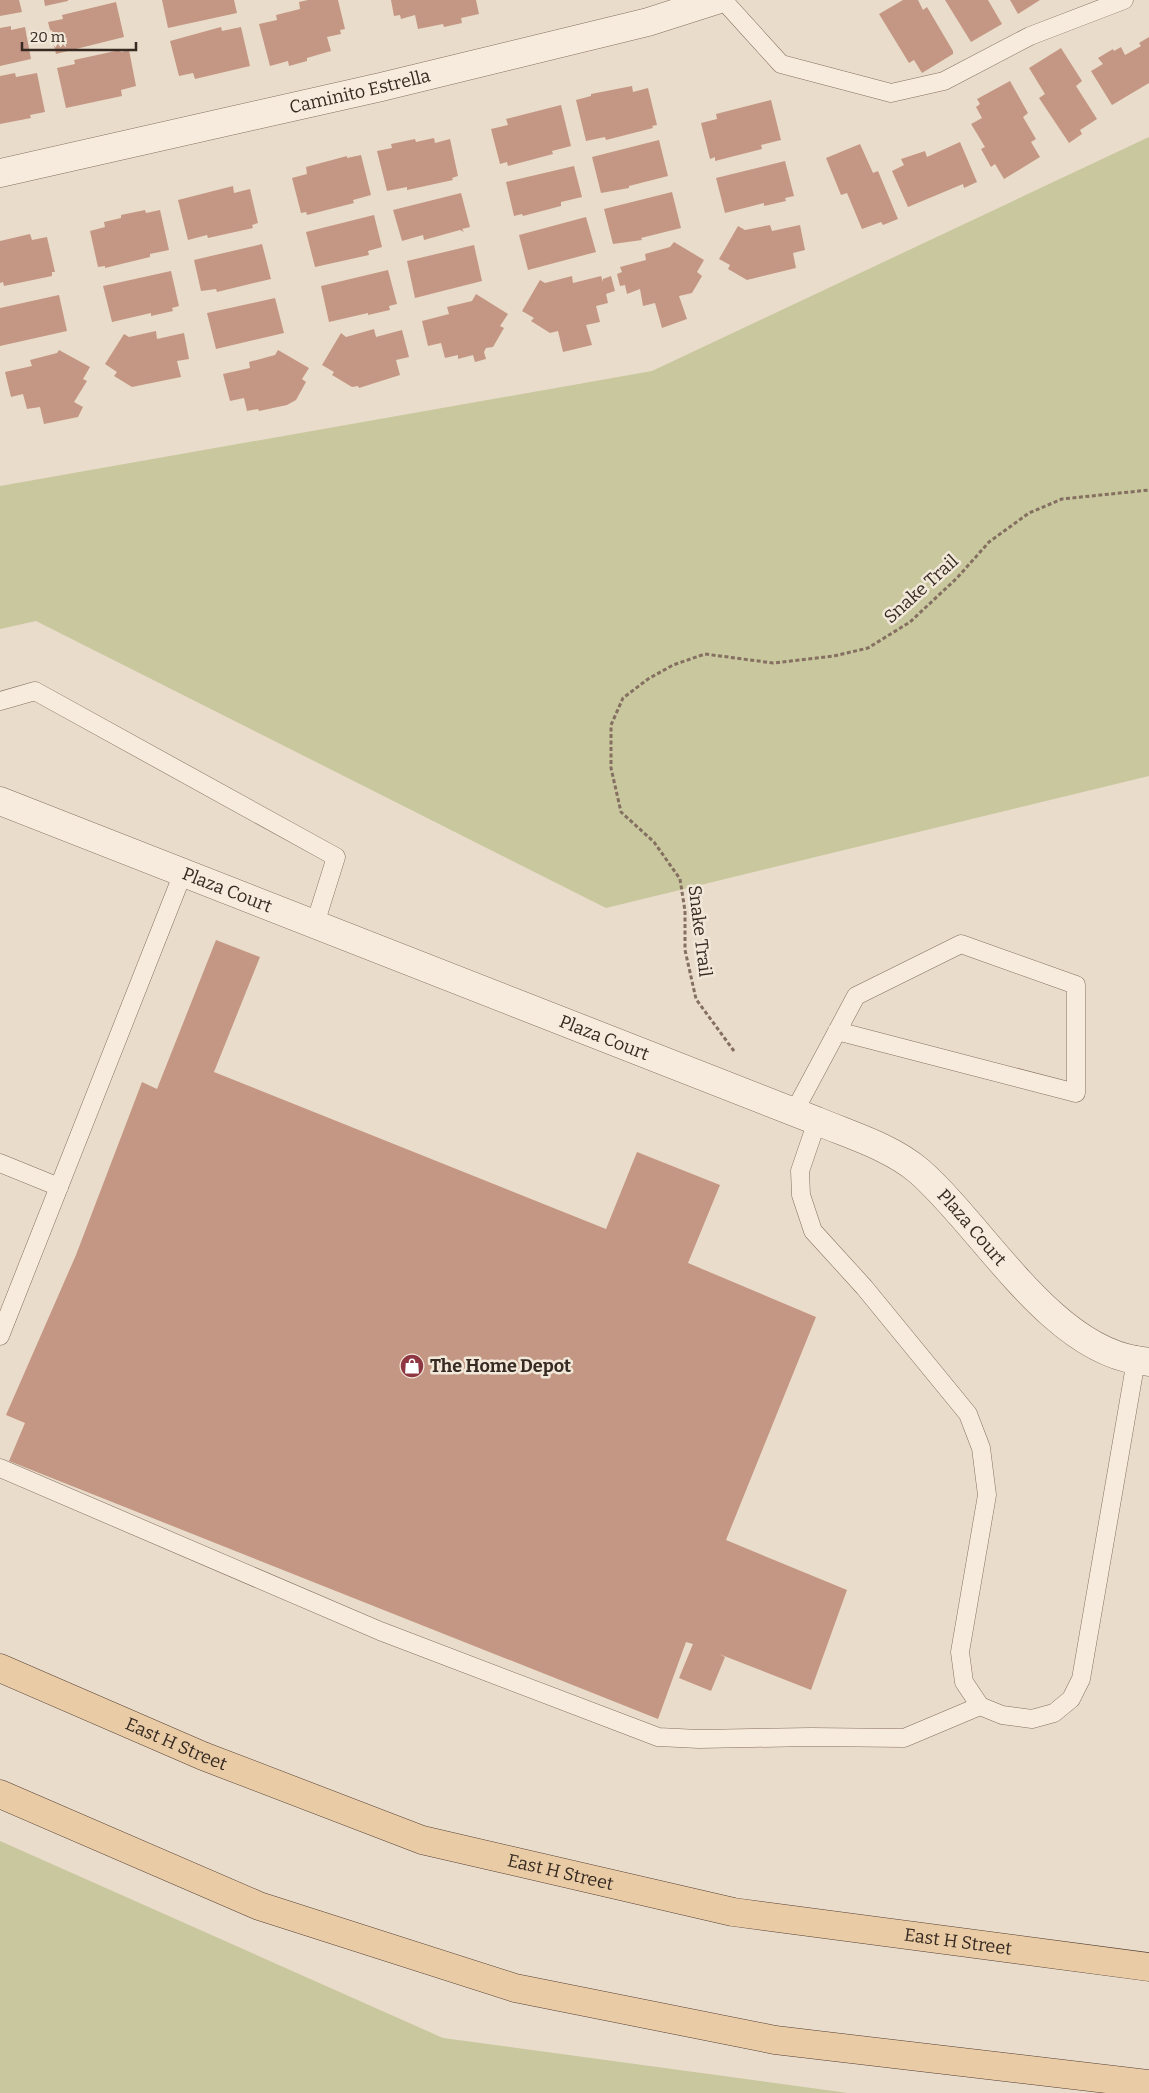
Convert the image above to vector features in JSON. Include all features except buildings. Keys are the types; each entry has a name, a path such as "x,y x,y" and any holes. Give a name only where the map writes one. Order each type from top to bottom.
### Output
{"main road":[{"name":"East H Street","path":"0,1668 203,1756 422,1840 733,1912 1149,1967"},
{"path":"0,1794 259,1906 515,1988 775,2040 1149,2084"}],"street":[{"name":"Caminito Estrella","path":"0,173 381,87 648,22 717,0"},
{"name":"Plaza Court","path":"0,801 805,1116 884,1150 918,1170 1056,1319 1115,1356 1143,1361"}],"lane":[{"path":"723,0 782,64 891,93 944,81 1030,36 1124,0"},
{"path":"0,700 35,691 336,857 315,924"},
{"path":"0,1336 183,872"},
{"path":"837,1031 1076,1093 1076,985 961,944 856,996 837,1031 805,1116 800,1171 801,1195 813,1231 864,1287 968,1414 981,1448 987,1495 960,1652 964,1682 980,1706 1002,1714 1032,1719 1054,1713 1071,1699 1081,1679 1143,1361"},
{"path":"0,1163 59,1187"},
{"path":"0,1468 380,1631 658,1736 698,1739 811,1736 904,1738 980,1706"}],"path":[{"name":"Snake Trail","path":"739,1058 696,1000 685,950 685,912 680,879 654,842 622,812 611,768 611,726 623,698 648,679 672,665 706,654 773,663 834,656 868,648 910,622 957,578 989,542 1029,513 1062,499 1149,490"}],"green space":[{"path":"1149,137 1149,776 606,908 36,621 0,629 0,486 652,371"},
{"path":"0,1841 443,2038 848,2093 0,2093"}],"place":[{"name":"The Home Depot","path":"412,1366"}]}
